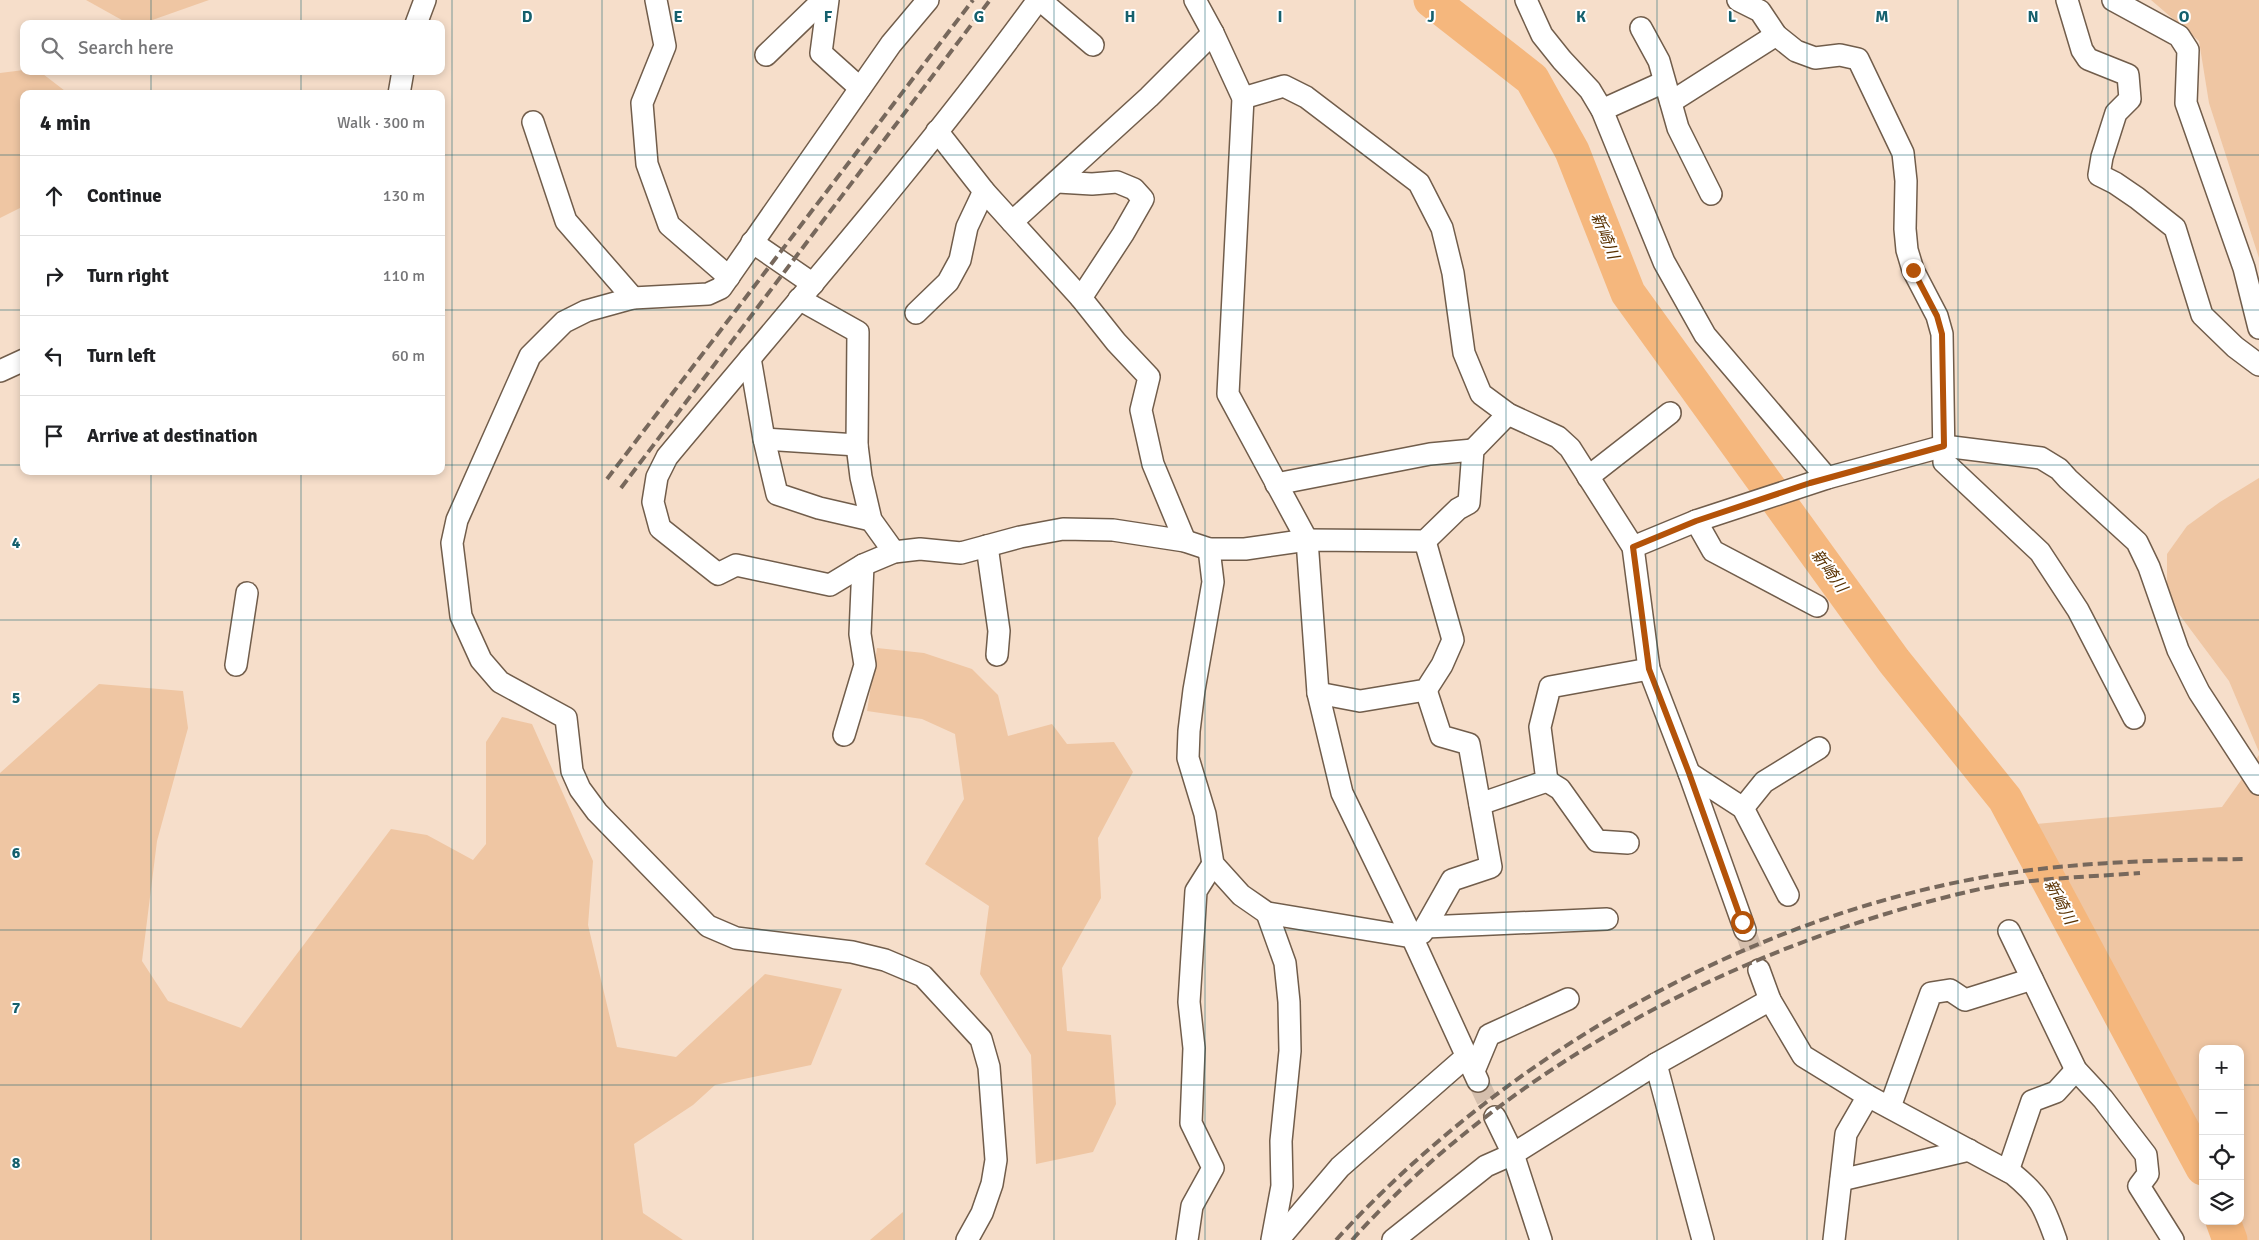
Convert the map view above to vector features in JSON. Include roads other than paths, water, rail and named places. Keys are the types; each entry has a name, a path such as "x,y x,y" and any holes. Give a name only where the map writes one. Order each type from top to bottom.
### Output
{"street":[{"path":"418,20 425,0"},
{"path":"656,0 665,46 642,103 647,164 669,225 729,276"},
{"path":"766,55 823,0"},
{"path":"828,0 821,53 860,88"},
{"path":"928,0 891,44 721,288 708,294 633,298 586,311 564,322 530,356 457,520 452,543 461,616 481,660 500,682 566,718 572,771 580,788 597,812 708,926 736,938 852,952 885,960 923,976 981,1039 989,1067 996,1160 992,1184 982,1214 967,1240"},
{"path":"1093,45 1039,0 1000,53 937,131 667,456 658,477 653,502 660,528 718,574 736,565 830,585 863,565 894,552 920,549 961,553 1020,537 1063,529 1113,530 1186,541 1209,549 1246,549 1307,540 1425,541 1458,510 1469,503 1473,450 1508,414"},
{"path":"1195,0 1213,33 1243,98 1228,394 1307,540 1318,693 1342,793 1419,932 1473,1069"},
{"path":"1526,0 1542,35 1590,90 1602,110 1664,262 1705,335 1818,480"},
{"path":"1738,0 1760,11 1776,36 1796,51 1815,58 1840,55 1858,59 1903,153 1906,181 1904,229 1907,250 1913,270 1937,316 1942,334 1944,462 2040,552 2078,610 2134,718"},
{"path":"2067,0 2082,50 2088,59 2128,75 2130,98 2116,113 2104,149 2099,176 2115,183 2137,198 2175,228 2202,315 2235,347 2259,365"},
{"path":"2113,0 2179,36 2188,50 2186,103 2244,268 2259,328"},
{"path":"1641,28 1658,61 1678,128 1711,194"},
{"path":"1012,222 1149,97 1213,33"},
{"path":"1670,102 1776,36"},
{"path":"401,90 402,75"},
{"path":"1602,110 1664,82"},
{"path":"1243,98 1284,86 1306,97 1420,183 1442,228 1453,273 1464,353 1481,394 1508,414 1558,437 1570,448 1633,547 1649,669 1689,773 1745,930"},
{"path":"533,122 566,221 633,298"},
{"path":"937,131 984,191 1081,298 1116,342 1149,377 1141,410 1154,464 1186,541"},
{"path":"1058,182 1092,184 1117,182 1134,190 1143,199 1123,234 1081,298"},
{"path":"916,313 948,282 960,260 968,227 984,191"},
{"path":"752,242 806,291 858,332 857,446 861,477 871,520 894,552"},
{"path":"750,358 764,439 777,494 819,508 871,520"},
{"path":"0,371 20,362"},
{"path":"1588,477 1670,413"},
{"path":"764,439 857,446"},
{"path":"1633,547 1696,521 1818,480 1944,446 2041,458 2059,468 2068,479 2137,542 2149,567 2178,650 2198,692 2259,784"},
{"path":"1276,484 1430,454 1473,450"},
{"path":"1696,521 1714,551 1817,606"},
{"path":"1318,693 1360,701 1426,690 1442,665 1453,640 1425,541"},
{"path":"987,546 999,631 997,655"},
{"path":"1209,549 1213,582 1194,690 1188,758 1206,814 1213,864 1241,895 1267,913 1419,932 1607,920"},
{"path":"844,735 865,665 860,634 863,565"},
{"path":"236,665 246,593"},
{"path":"1547,781 1540,728 1550,688 1649,669"},
{"path":"1419,932 1452,880 1491,867 1469,744 1441,736 1426,690"},
{"path":"1743,808 1764,782 1819,748"},
{"path":"1689,773 1743,808 1788,895"},
{"path":"1480,804 1547,781 1560,788 1597,840 1628,843"},
{"path":"1188,1240 1192,1206 1213,1168 1191,1123 1194,1048 1189,1002 1196,891 1213,864"},
{"path":"1267,913 1285,963 1289,1002 1290,1051 1281,1141 1282,1186 1272,1240"},
{"path":"2009,931 2076,1070 2103,1099 2146,1155 2148,1174 2139,1186 2173,1240"},
{"path":"1758,970 1770,1000 1803,1056 1868,1096 2008,1171 2027,1186 2042,1203 2056,1240"},
{"path":"1890,1107 1932,993 1950,990 1965,1000 2032,979"},
{"path":"1278,1240 1340,1167 1473,1069 1488,1035 1568,999"},
{"path":"1393,1240 1486,1166 1513,1154 1656,1064 1770,1000"},
{"path":"1656,1064 1703,1240"},
{"path":"2008,1171 2032,1101 2056,1092 2076,1070"},
{"path":"1834,1240 1846,1134 1868,1096"},
{"path":"1495,1117 1513,1154 1542,1240"},
{"path":"1841,1180 1969,1150"}],"waterway":[{"name":"新崎川","path":"1431,0 1532,79 1572,151 1628,293 1894,661 2005,799 2199,1161"},
{"name":"新崎川","path":"2224,1225 2230,1240"}],"tunnel":[{"path":"1745,930 1759,970"},
{"path":"1478,1081 1495,1117"}],"railway":[{"path":"607,479 973,0"},
{"path":"621,488 990,0"},
{"path":"1336,1240 1401,1174 1472,1113 1548,1058 1629,1008 1713,964 1800,928 1889,899 1979,878 2078,865 2244,859"},
{"path":"1352,1240 1415,1176 1485,1117 1560,1064 1639,1017 1722,976 1806,941 1893,912 1980,889 2040,880 2140,873"}]}
